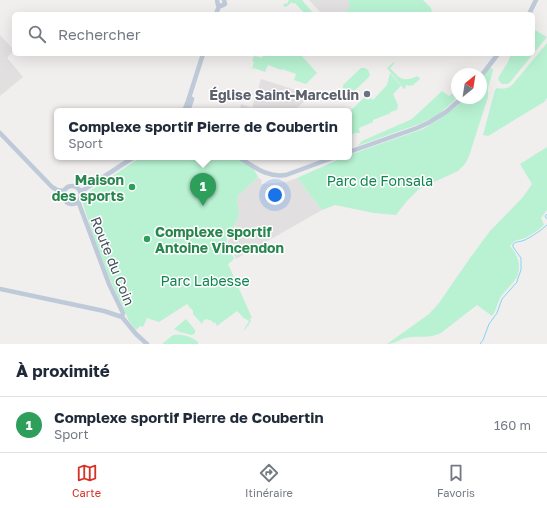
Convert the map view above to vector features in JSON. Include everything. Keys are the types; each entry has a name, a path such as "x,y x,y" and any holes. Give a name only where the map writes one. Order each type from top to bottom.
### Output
{"street":[{"path":"218,0 217,3 220,6"},
{"path":"218,12 220,6 225,4 224,0"},
{"path":"531,12 536,0"},
{"path":"185,108 203,56"},
{"path":"189,108 203,56"},
{"path":"487,68 496,56"},
{"path":"352,151 428,123 446,112 455,104"},
{"path":"0,133 52,187 57,190 64,191"},
{"path":"80,190 81,196 78,201 71,204 66,202 63,196 64,191 69,186 73,186 80,190 85,189 129,160"},
{"path":"243,160 269,175 278,176 289,174 327,160"},
{"name":"Route du Coin","path":"78,201 103,268 123,313 122,317 136,334 147,344"},
{"path":"0,289 104,311 122,317"}],"shaded area":[{"path":"309,0 355,0 350,12 320,12"},
{"path":"0,35 12,48 12,52 7,58 23,77 0,96"},
{"path":"261,79 299,91 307,99 297,108 252,108"},
{"path":"241,104 252,108 240,108"},
{"path":"258,177 261,179 262,184 286,182 297,178 322,210 236,259 228,242 239,215 237,197"}],"green space":[{"path":"289,0 302,0 312,12 303,12 295,3 293,4 292,2 286,7 283,6 285,3 287,4"},
{"path":"348,0 423,0 431,8 432,12 346,12 346,10 350,9"},
{"path":"535,30 547,37 535,52"},
{"path":"547,43 547,98 544,102 488,136 483,135 495,90 497,88 508,88 511,86"},
{"path":"254,56 262,58 263,56 302,56 317,73 306,84 294,80 296,74 268,65 265,72 254,68 252,69 254,62 252,61"},
{"path":"510,56 531,56 508,84 502,84 498,78"},
{"path":"395,61 390,68 399,77 409,79 417,76 420,79 412,86 407,85 404,89 387,68"},
{"path":"361,68 368,70 370,75 352,93 346,93 343,90 343,85"},
{"name":"Parc de Fonsala","path":"492,68 493,70 488,88 487,100 487,72"},
{"path":"390,73 401,86 393,94 398,105 397,110 373,120 373,122 359,128 360,133 352,135 352,109 365,97 368,100 371,98 373,100 387,85"},
{"path":"442,91 449,96 451,94 451,103 439,114 422,123 357,146 362,141 412,119"},
{"name":"Parc de Fonsala","path":"459,104 486,104 465,164 458,171 419,189 396,215 374,213 335,205 322,210 297,178 337,160 352,160 352,154 423,129"},
{"path":"547,147 547,210 541,218 544,225 529,236 514,242 510,246 516,254 519,263 517,277 501,296 492,316 477,305 437,335 405,338 394,343 387,344 429,314 439,303 490,231 523,197 532,184 520,164"},
{"name":"Complexe sportif Antoine Vincendon","path":"136,160 238,160 253,168 258,177 237,197 239,215 233,229 231,228 227,237 228,246 234,258 228,264 252,318 250,318 251,322 249,325 243,331 249,321 237,311 217,326 215,322 213,323 212,321 206,319 202,322 202,324 187,304 159,322 147,318 143,327 140,326 136,330 129,321 102,262 82,201 84,195"},
{"path":"186,319 195,330 195,333 192,335 174,329"},
{"path":"173,335 183,335 189,337 198,342 198,344 162,344"}],"waterway":[{"path":"547,214 545,216 547,218"},
{"path":"480,344 489,324 497,313 502,299 517,282 521,270 521,258 513,247 513,244 523,241 547,225"}],"place":[{"name":"Église Saint-Marcellin","path":"367,94"},
{"name":"Maison des sports","path":"132,187"},
{"name":"Complexe sportif Pierre de Coubertin","path":"203,206"},
{"name":"Complexe sportif Antoine Vincendon","path":"147,239"}],"park label":[{"name":"Parc Labesse","path":"205,280"}]}
